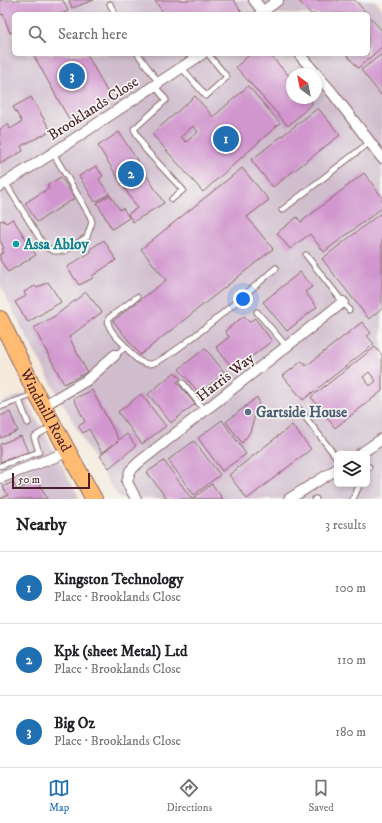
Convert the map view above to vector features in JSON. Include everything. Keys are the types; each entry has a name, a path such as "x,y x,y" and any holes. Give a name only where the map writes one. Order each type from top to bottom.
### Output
{"main road":[{"name":"Windmill Road","path":"0,320 4,336 94,499"}],"street":[{"path":"254,0 262,12"},
{"path":"264,12 278,0"},
{"name":"Brooklands Close","path":"3,184 53,153 199,56"},
{"path":"301,56 331,91 382,158"},
{"name":"Harris Way","path":"136,499 129,488 127,476 138,463 286,347 346,306"},
{"path":"40,400 87,380 115,355"},
{"path":"364,451 382,439"},
{"path":"0,478 68,452"},
{"path":"289,499 334,471"}],"lane":[{"path":"110,4 114,12"},
{"path":"139,56 166,100 134,129 145,149 183,190 172,199"},
{"path":"182,68 206,96 227,77 210,56"},
{"path":"282,210 370,142"},
{"path":"3,184 44,247 54,251 65,251 87,237 92,222 90,216 53,153"},
{"path":"306,255 346,306"},
{"path":"137,296 109,318 108,322 109,327 137,360 150,364 159,361 192,338 276,268"},
{"path":"257,312 286,347"},
{"path":"115,355 126,347"},
{"path":"183,383 205,411"},
{"path":"0,407 19,400 40,400"},
{"path":"19,400 28,423"},
{"path":"299,409 334,454"},
{"path":"0,466 39,452 34,437 54,426"},
{"path":"353,499 359,487"}],"shaded area":[{"path":"0,0 375,0 382,8 382,496 380,499 120,499 92,457 0,285"},
{"path":"23,394 80,499 0,499 0,403"}],"building":[{"path":"0,0 63,0 68,11 12,12 12,32 10,33 3,14 0,15"},
{"path":"69,0 94,0 72,8"},
{"path":"234,0 241,12 163,12 155,1"},
{"path":"298,0 355,0 365,12 309,12"},
{"path":"370,17 382,31 382,47 358,68 348,56 370,56"},
{"path":"382,54 382,96 361,70"},
{"path":"34,56 88,56 111,99 70,121"},
{"path":"248,56 271,56 286,72 286,104 312,104 288,126 236,67"},
{"path":"248,86 280,123 203,192 152,134 195,96 213,117","holes":["193,126 198,132 186,142 181,137"]},
{"path":"31,97 51,131 21,146 23,151 0,164 0,129 8,124 10,129 22,122 13,107"},
{"path":"318,108 340,135 273,187 251,160"},
{"path":"119,132 164,203 133,222 128,214 137,208 98,146"},
{"path":"96,166 103,176 99,179 109,194 95,202 79,176"},
{"path":"242,168 269,200 247,217 273,249 140,355 113,321 166,280 141,249"},
{"path":"364,173 382,197 382,208 324,252 310,234 290,249 277,233 297,217 301,222"},
{"path":"61,177 75,198 37,222 25,203 49,188 47,185"},
{"path":"110,195 120,210 123,208 129,218 112,229 97,203"},
{"path":"382,212 382,308 369,319 322,259"},
{"name":"Assa Abloy","path":"13,219 36,255 8,272 0,260 0,254 4,252 2,249 4,248 0,241 0,221 3,220 6,223"},
{"path":"104,240 116,260 92,276 93,278 79,285 67,267 91,252 90,249"},
{"path":"300,272 312,287 305,292 317,307 287,331 263,302"},
{"path":"48,282 61,302 28,322 15,302 26,296 24,292 35,286 37,288"},
{"path":"86,292 102,312 69,337 87,372 64,384 34,328 55,316"},
{"path":"244,316 249,322 255,318 272,341 234,370 216,347 229,337 225,331"},
{"path":"362,322 371,333 367,336 374,344 303,400 283,376 302,361 306,366"},
{"path":"375,347 382,355 382,391 335,428 311,397","holes":["369,372 376,381 370,386 363,377"]},
{"path":"205,348 225,373 199,393 179,369"},
{"path":"175,372 181,379 177,382 195,404 171,423 148,394"},
{"path":"92,390 119,440 127,434 136,446 109,468 100,456 118,441 102,453 89,429 83,433 78,426 85,422 74,399"},
{"path":"141,394 166,426 142,444 118,412"},
{"name":"Gartside House","path":"257,397 259,402 250,432 242,443 226,422"},
{"path":"10,412 18,431 0,438 0,416"},
{"path":"222,420 246,454 222,471 198,438"},
{"path":"292,425 311,449 247,499 229,475"},
{"path":"21,436 28,452 0,462 0,444"},
{"path":"194,441 220,475 194,495 168,460"},
{"path":"164,461 192,499 167,499 147,472"},
{"path":"38,480 47,499 0,499 8,495 3,487 13,482 17,490"},
{"path":"212,484 223,499 192,499"}],"place":[{"name":"Big Oz","path":"72,76"},
{"name":"Kingston Technology","path":"226,139"},
{"name":"Kpk (sheet Metal) Ltd","path":"131,174"},
{"name":"Assa Abloy","path":"16,244"},
{"name":"Gartside House","path":"248,412"}]}
